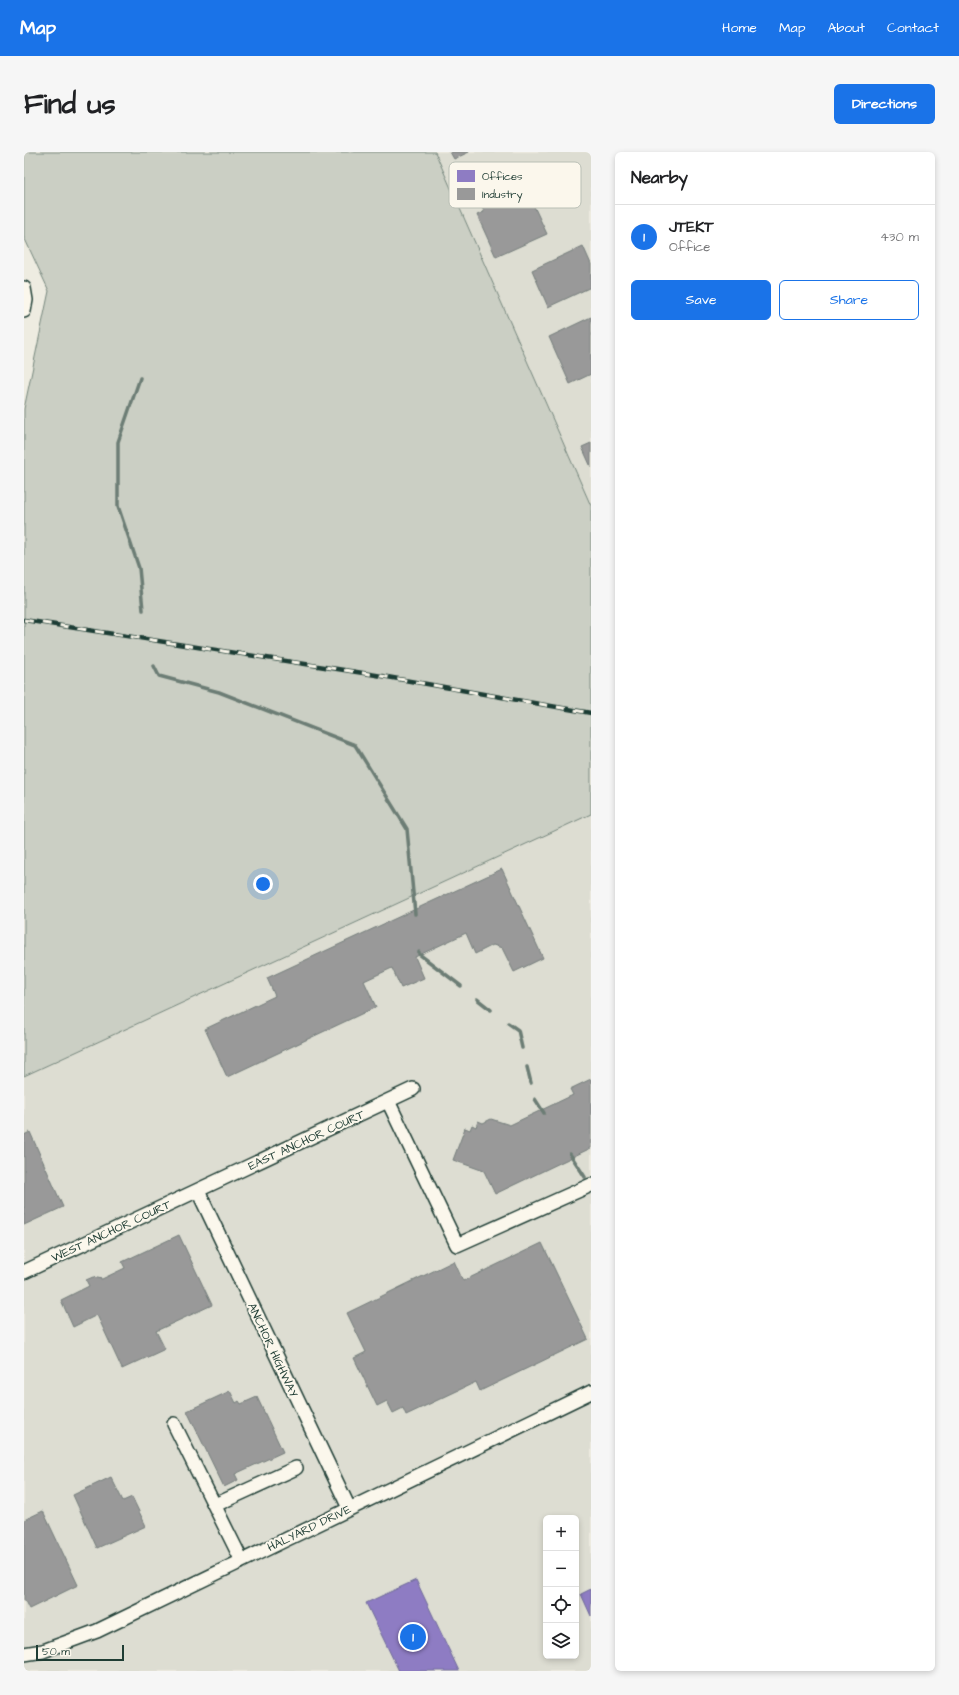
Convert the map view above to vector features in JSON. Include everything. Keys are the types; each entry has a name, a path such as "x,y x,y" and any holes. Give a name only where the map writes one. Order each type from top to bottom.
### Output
{"street":[{"path":"24,288 26,300 24,311"},
{"name":"EAST ANCHOR COURT","path":"198,1190 413,1089"},
{"path":"388,1101 457,1245 591,1185"},
{"name":"WEST ANCHOR COURT","path":"24,1272 198,1190"},
{"name":"ANCHOR HIGHWAY","path":"198,1190 349,1508"},
{"name":"HALYARD DRIVE","path":"24,1654 43,1651 73,1641 591,1392"},
{"path":"174,1424 242,1561"},
{"path":"215,1505 296,1468"}],"shaded area":[{"path":"24,152 435,152 449,184 449,208 460,208 591,506 591,814 24,1076 24,409 49,291 24,237"},
{"path":"435,152 591,152 591,506 460,208 581,208 581,162 449,162 449,184"},
{"path":"591,814 591,1671 24,1671 24,1076"}],"building: Offices":[{"path":"416,1580 459,1671 399,1671 366,1603"},
{"path":"591,1589 591,1616 581,1594"}],"building: Industry":[{"path":"450,152 469,152 454,159"},
{"path":"482,208 535,208 547,234 496,257 477,215 484,212"},
{"path":"583,246 591,264 591,287 548,307 532,270"},
{"path":"591,317 591,374 570,384 549,337"},
{"path":"591,443 591,467 582,447"},
{"path":"502,869 543,958 514,972 502,948 493,945 475,954 466,933 415,957 424,978 401,988 392,968 364,981 376,1007 227,1077 205,1029 275,996 267,978"},
{"path":"591,1079 591,1148 495,1194 484,1171 453,1160 465,1128 470,1130 472,1125 476,1127 478,1121 483,1123 491,1119 510,1125 573,1095 570,1089"},
{"path":"30,1132 63,1207 24,1225 24,1135"},
{"path":"179,1235 212,1305 156,1331 165,1349 122,1369 97,1315 73,1327 61,1300 89,1286 86,1280 93,1277 102,1279 125,1268 122,1262"},
{"path":"542,1243 588,1339 480,1391 476,1382 406,1415 403,1408 393,1413 387,1401 377,1406 354,1358 366,1352 347,1313 454,1261 463,1281"},
{"path":"230,1391 236,1403 239,1401 241,1404 257,1397 283,1452 235,1474 238,1480 224,1487 187,1411"},
{"path":"111,1477 123,1501 132,1497 146,1526 97,1548 73,1495"},
{"path":"43,1511 78,1585 29,1609 25,1601 24,1602 24,1520"}],"waterway":[{"path":"140,378 118,442 118,506 139,568 143,610"},
{"path":"154,666 159,676 219,692 355,745 407,829 415,914"},
{"path":"419,952 419,954 461,986"},
{"path":"477,999 491,1010"},
{"path":"508,1023 518,1030 522,1048"},
{"path":"527,1067 531,1083"},
{"path":"535,1099 544,1113"},
{"path":"570,1154 585,1177"}],"railway":[{"path":"24,620 376,675 591,713"}],"place":[{"name":"JTEKT","path":"413,1637"}]}
